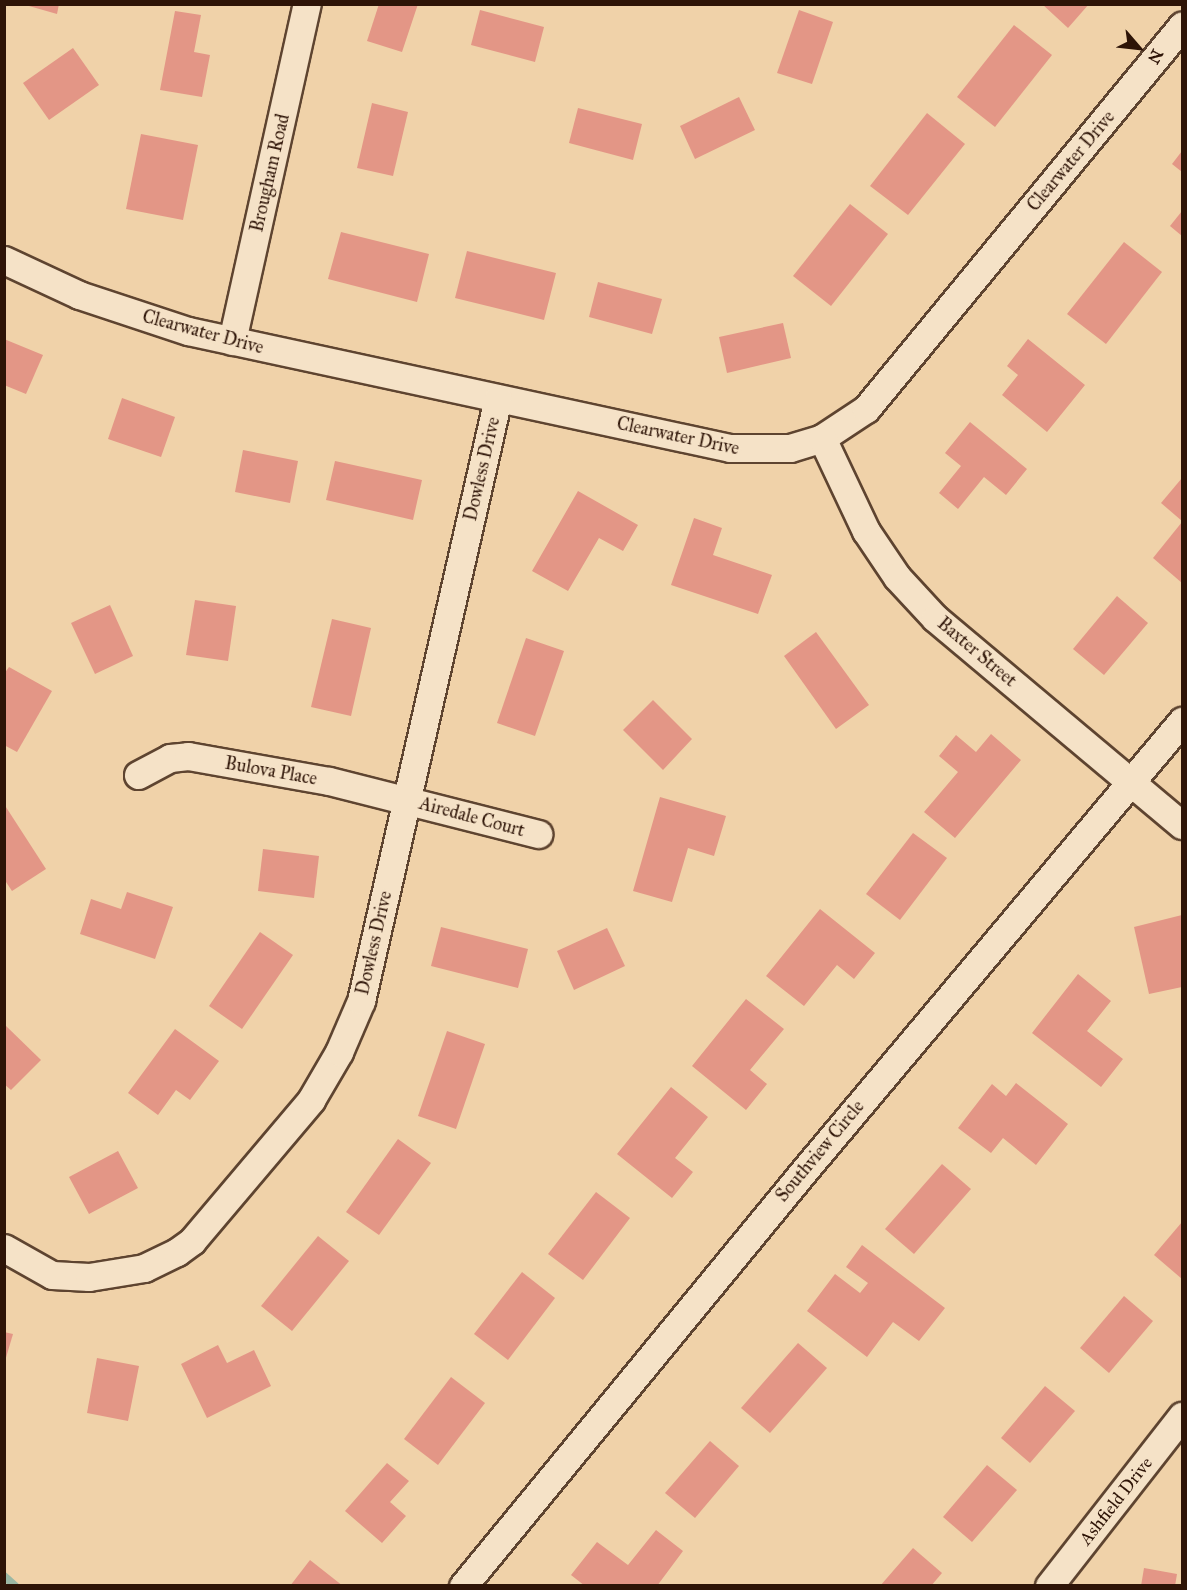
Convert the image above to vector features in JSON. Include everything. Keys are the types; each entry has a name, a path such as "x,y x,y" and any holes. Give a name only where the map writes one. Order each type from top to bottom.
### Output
{"street":[{"name":"Brougham Road","path":"232,341 307,4"},
{"name":"Clearwater Drive","path":"4,260 79,296 232,341 746,450 790,448 822,438 866,409 1182,25"},
{"name":"Dowless Drive","path":"4,1248 52,1275 89,1277 144,1268 192,1241 311,1100 339,1052 361,1001 498,398"},
{"name":"Baxter Street","path":"822,438 866,531 897,577 935,618 1182,825"},
{"name":"Southview Circle","path":"463,1586 804,1171 1182,721"},
{"name":"Bulova Place","path":"138,775 170,758 189,756 329,781 407,800"},
{"name":"Airedale Court","path":"407,800 538,834"},
{"name":"Ashfield Drive","path":"1049,1586 1182,1416"}],"building":[{"path":"22,4 59,4 57,14"},
{"path":"379,4 418,4 402,52 367,41"},
{"path":"1042,4 1089,4 1068,28"},
{"path":"480,10 544,27 535,62 471,45"},
{"path":"799,10 833,22 812,84 777,73"},
{"path":"175,11 201,15 194,52 210,55 202,97 160,90"},
{"path":"1014,25 1052,55 995,127 957,97"},
{"path":"73,48 99,85 49,120 23,83"},
{"path":"739,97 755,130 695,159 680,126"},
{"path":"372,103 408,112 393,176 357,168"},
{"path":"578,108 642,124 633,160 569,143"},
{"path":"927,113 965,144 908,215 870,186"},
{"path":"141,134 198,145 183,220 126,209"},
{"path":"1182,151 1182,172 1172,164"},
{"path":"850,204 888,234 831,306 793,276"},
{"path":"1182,211 1182,236 1170,226"},
{"path":"341,232 429,254 417,302 328,279"},
{"path":"1124,242 1162,272 1106,344 1067,314"},
{"path":"467,251 556,273 544,320 455,298"},
{"path":"598,282 662,299 652,334 589,317"},
{"path":"783,323 791,358 727,373 719,337"},
{"path":"4,339 43,355 26,394 4,385"},
{"path":"1028,339 1085,385 1047,432 1002,395 1018,375 1007,366"},
{"path":"122,398 175,417 161,457 108,439"},
{"path":"970,422 1027,469 1006,495 984,477 958,509 939,493 961,466 945,453"},
{"path":"243,450 298,461 290,503 235,492"},
{"path":"335,461 422,480 413,520 326,500"},
{"path":"1182,478 1182,521 1161,503"},
{"path":"578,491 638,525 623,551 599,538 568,591 532,571"},
{"path":"694,518 722,528 713,555 772,575 758,614 671,585"},
{"path":"1182,522 1182,583 1153,558"},
{"path":"1117,596 1148,623 1104,675 1073,649"},
{"path":"195,600 236,606 228,661 186,655"},
{"path":"110,605 133,656 95,674 71,623"},
{"path":"332,619 371,628 351,716 311,707"},
{"path":"816,632 869,705 836,729 784,656"},
{"path":"526,638 564,651 535,736 497,723"},
{"path":"9,667 52,691 17,752 4,745 4,674"},
{"path":"653,700 692,739 663,770 623,730"},
{"path":"991,734 1021,760 955,838 924,812 958,772 939,756 956,735 976,752"},
{"path":"660,797 726,816 714,856 688,848 672,902 633,891"},
{"path":"4,804 46,869 12,891 4,879"},
{"path":"913,833 947,858 900,920 866,894"},
{"path":"263,849 319,856 314,898 258,891"},
{"path":"127,892 173,907 155,959 80,934 91,899 121,909"},
{"path":"820,909 875,953 854,979 837,965 804,1006 766,976"},
{"path":"1182,915 1182,987 1149,994 1134,927"},
{"path":"441,927 528,949 518,988 431,966"},
{"path":"607,928 625,966 574,990 557,951"},
{"path":"260,932 293,955 242,1029 209,1006"},
{"path":"1078,974 1111,1001 1087,1031 1123,1059 1101,1087 1032,1033"},
{"path":"746,999 784,1029 750,1070 767,1084 746,1110 692,1066"},
{"path":"4,1024 41,1060 11,1090 4,1084"},
{"path":"175,1029 219,1061 190,1100 176,1090 158,1115 128,1093"},
{"path":"447,1031 485,1044 456,1129 418,1116"},
{"path":"1016,1083 1068,1124 1036,1165 1003,1138 991,1153 958,1128 992,1084 1006,1096"},
{"path":"671,1087 708,1117 675,1158 693,1172 672,1198 617,1154"},
{"path":"398,1139 431,1163 379,1235 346,1212"},
{"path":"118,1151 138,1188 89,1214 69,1177"},
{"path":"942,1164 971,1189 914,1254 885,1229"},
{"path":"596,1192 630,1218 583,1280 548,1254"},
{"path":"1182,1222 1182,1279 1154,1255"},
{"path":"318,1236 349,1261 292,1331 261,1306"},
{"path":"862,1245 945,1308 919,1341 893,1322 867,1357 807,1311 835,1274 860,1293 868,1283 846,1267"},
{"path":"522,1272 555,1298 508,1360 474,1334"},
{"path":"1124,1296 1153,1321 1109,1373 1080,1348"},
{"path":"4,1332 13,1334 5,1361 4,1361"},
{"path":"798,1343 827,1368 770,1433 741,1408"},
{"path":"218,1345 227,1363 254,1350 271,1386 207,1418 181,1364"},
{"path":"97,1358 139,1366 128,1421 87,1413"},
{"path":"451,1377 485,1403 438,1465 404,1439"},
{"path":"1045,1386 1075,1411 1030,1463 1001,1438"},
{"path":"710,1441 739,1466 695,1518 665,1493"},
{"path":"387,1463 409,1481 390,1502 406,1516 382,1543 345,1511"},
{"path":"987,1465 1017,1490 972,1542 943,1517"},
{"path":"656,1530 683,1551 657,1586 585,1586 571,1575 597,1542 628,1565"},
{"path":"913,1548 942,1573 931,1586 880,1586"},
{"path":"310,1560 343,1586 290,1586"},
{"path":"1144,1568 1177,1574 1175,1586 1141,1586"}],"waterway":[{"path":"4,1576 15,1586"}]}
